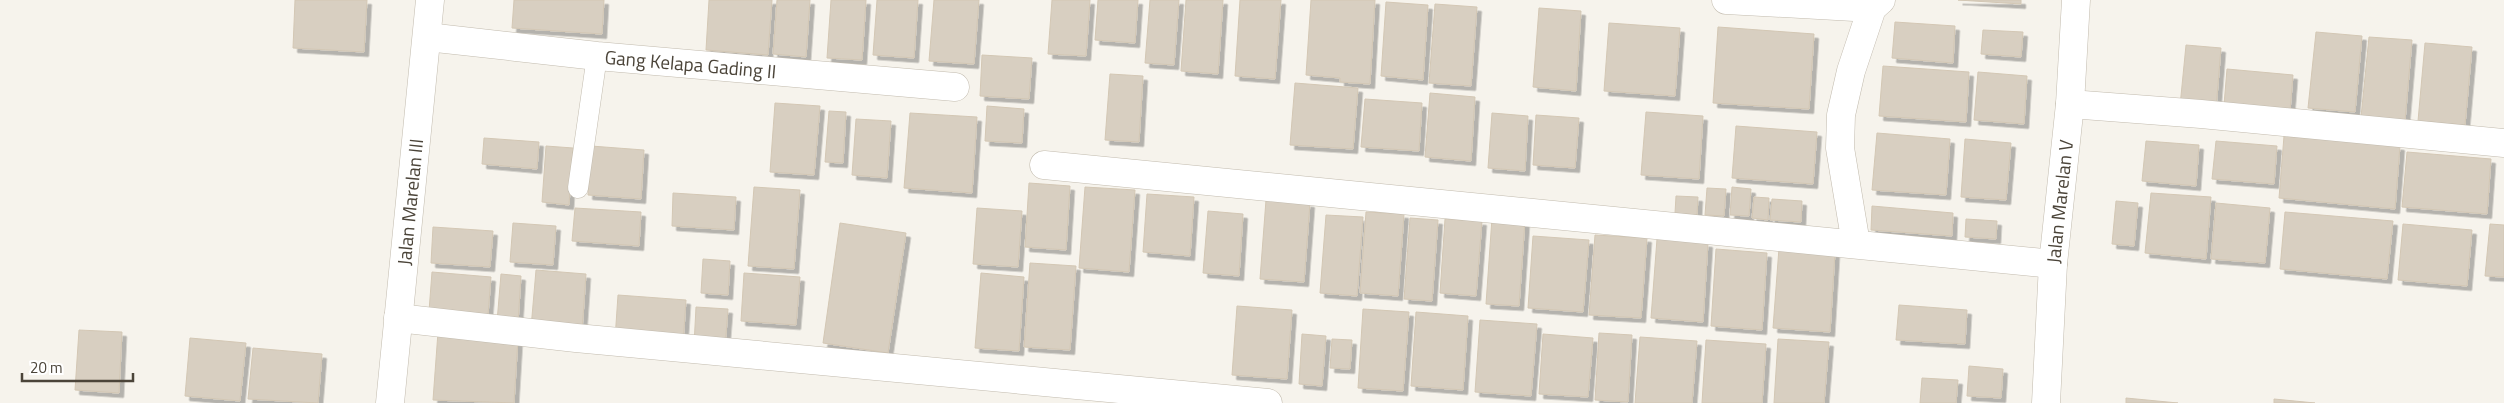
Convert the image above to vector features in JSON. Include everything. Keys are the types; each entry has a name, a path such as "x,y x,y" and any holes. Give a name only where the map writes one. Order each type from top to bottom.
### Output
{"street":[{"name":"Jalan Marelan III","path":"390,403 430,0"},
{"path":"1726,0 1876,4 1850,71 1841,115 1840,148 1856,244"},
{"name":"Jalan Marelan V","path":"2046,403 2054,264 2070,104 2076,0"},
{"name":"Gang Kelapa Gading II","path":"427,38 597,56 955,87"},
{"path":"2070,104 2211,115 2504,143"},
{"path":"1044,165 2054,264"},
{"path":"398,318 586,339 1171,398 1268,403"}],"lane":[{"path":"578,188 597,56"}],"building":[{"path":"295,0 367,0 364,52 293,48"},
{"path":"514,0 604,0 602,34 512,28"},
{"path":"709,0 772,0 768,55 706,50"},
{"path":"777,0 810,0 806,57 773,54"},
{"path":"831,0 866,0 862,60 827,58"},
{"path":"877,0 918,0 914,58 873,55"},
{"path":"934,0 979,0 974,64 929,61"},
{"path":"1052,0 1090,0 1086,56 1048,54"},
{"path":"1098,0 1138,0 1135,43 1095,40"},
{"path":"1150,0 1179,0 1174,65 1145,63"},
{"path":"1186,0 1223,0 1218,74 1181,71"},
{"path":"1240,0 1281,0 1275,79 1235,76"},
{"path":"1311,0 1375,0 1370,84 1340,82 1340,78 1306,75"},
{"path":"1958,0 2021,0 2021,4"},
{"path":"1386,2 1428,5 1423,80 1381,76"},
{"path":"1435,4 1477,7 1471,86 1429,83"},
{"path":"1539,8 1581,11 1576,91 1533,87"},
{"path":"1895,22 1955,26 1953,63 1892,58"},
{"path":"1609,23 1680,28 1675,96 1604,91"},
{"path":"1718,27 1814,34 1809,109 1713,103"},
{"path":"1983,30 2023,32 2021,57 1981,54"},
{"path":"2316,32 2362,36 2355,112 2308,108"},
{"path":"2369,37 2412,40 2405,121 2361,117"},
{"path":"2425,43 2472,47 2465,125 2418,121"},
{"path":"2186,45 2221,48 2216,109 2180,106"},
{"path":"982,55 1032,58 1029,99 980,96"},
{"path":"1883,66 1969,72 1966,122 1879,116"},
{"path":"2227,69 2293,75 2290,111 2224,105"},
{"path":"1978,72 2027,76 2024,124 1974,120"},
{"path":"1110,74 1143,76 1139,142 1105,140"},
{"path":"1295,83 1358,88 1353,149 1290,145"},
{"path":"1430,93 1475,97 1471,161 1425,157"},
{"path":"1365,99 1422,103 1419,151 1361,147"},
{"path":"775,103 820,106 814,175 770,172"},
{"path":"987,106 1024,109 1022,143 985,141"},
{"path":"829,111 846,112 843,163 825,162"},
{"path":"1646,112 1703,116 1699,179 1641,175"},
{"path":"910,113 977,117 972,193 904,188"},
{"path":"1492,113 1528,116 1525,171 1488,168"},
{"path":"1536,115 1579,118 1575,168 1533,165"},
{"path":"856,119 891,121 887,178 852,175"},
{"path":"1736,126 1817,132 1813,184 1732,178"},
{"path":"1877,133 1950,139 1946,195 1872,190"},
{"path":"2284,136 2400,146 2395,209 2279,198"},
{"path":"484,138 539,142 537,169 482,164"},
{"path":"1965,139 2011,143 2006,200 1961,197"},
{"path":"2146,141 2199,145 2196,186 2142,181"},
{"path":"2216,141 2277,146 2274,184 2212,179"},
{"path":"546,146 573,148 569,205 542,202"},
{"path":"591,146 644,150 641,199 588,195"},
{"path":"2407,152 2491,159 2487,214 2402,207"},
{"path":"1029,183 1070,186 1066,250 1025,247"},
{"path":"754,187 800,190 794,269 748,266"},
{"path":"1085,187 1135,190 1129,272 1079,268"},
{"path":"1732,187 1751,189 1749,216 1730,215"},
{"path":"1707,188 1726,189 1724,216 1705,215"},
{"path":"673,193 736,197 734,230 672,226"},
{"path":"2151,193 2211,197 2206,259 2145,253"},
{"path":"1147,194 1194,197 1190,256 1143,252"},
{"path":"1676,196 1698,197 1697,215 1675,213"},
{"path":"1754,197 1769,198 1768,220 1752,218"},
{"path":"1772,199 1802,201 1801,222 1770,220"},
{"path":"1266,200 1310,203 1304,282 1260,279"},
{"path":"2116,201 2138,203 2134,246 2112,244"},
{"path":"2216,203 2270,208 2265,263 2211,259"},
{"path":"1872,206 1953,213 1952,236 1871,230"},
{"path":"575,208 641,212 639,246 572,241"},
{"path":"977,208 1022,211 1018,267 973,264"},
{"path":"1208,211 1243,214 1239,276 1203,273"},
{"path":"1366,212 1404,214 1398,296 1360,293"},
{"path":"2285,212 2393,221 2387,279 2280,269"},
{"path":"1326,215 1363,217 1357,296 1320,293"},
{"path":"1410,218 1438,220 1432,301 1404,299"},
{"path":"1492,218 1525,220 1519,306 1486,304"},
{"path":"1445,219 1482,221 1476,296 1440,293"},
{"path":"1966,219 1997,221 1996,239 1965,237"},
{"path":"513,223 556,226 553,265 510,262"},
{"path":"840,223 906,233 888,353 823,343"},
{"path":"2403,224 2472,230 2467,286 2398,280"},
{"path":"2490,224 2504,225 2504,277 2485,276"},
{"path":"433,227 493,231 490,267 431,263"},
{"path":"1595,235 1647,238 1641,318 1589,315"},
{"path":"1533,236 1589,240 1583,312 1528,308"},
{"path":"1657,239 1708,243 1703,322 1651,318"},
{"path":"1779,248 1835,252 1830,332 1773,328"},
{"path":"1716,249 1767,253 1762,330 1711,326"},
{"path":"703,259 730,261 728,295 701,293"},
{"path":"1030,263 1076,266 1070,350 1024,347"},
{"path":"536,270 586,274 582,331 531,328"},
{"path":"432,272 491,277 488,315 429,311"},
{"path":"744,273 800,277 796,325 741,321"},
{"path":"981,273 1024,277 1019,351 975,348"},
{"path":"501,274 521,276 518,323 497,322"},
{"path":"618,295 686,300 683,344 615,339"},
{"path":"1899,305 1967,310 1965,344 1896,340"},
{"path":"1237,306 1292,310 1287,379 1232,375"},
{"path":"696,307 728,309 725,347 694,345"},
{"path":"1363,309 1409,312 1403,391 1358,388"},
{"path":"1416,312 1468,316 1463,390 1411,386"},
{"path":"1480,320 1537,324 1531,396 1475,392"},
{"path":"79,330 122,332 119,393 75,390"},
{"path":"438,332 518,338 514,403 433,400"},
{"path":"1599,333 1632,335 1628,402 1595,400"},
{"path":"1302,334 1326,336 1322,386 1299,384"},
{"path":"1543,334 1593,338 1588,397 1539,394"},
{"path":"1640,337 1697,341 1692,403 1635,403"},
{"path":"190,338 246,343 240,401 185,396"},
{"path":"1332,339 1352,340 1350,369 1330,368"},
{"path":"1778,339 1829,342 1824,403 1774,403"},
{"path":"1706,340 1766,344 1762,403 1702,403"},
{"path":"253,348 322,354 318,403 248,399"},
{"path":"1969,366 2003,369 2001,398 1967,396"},
{"path":"1922,378 1958,380 1956,403 1920,403"},
{"path":"2126,398 2178,403 2126,403"},
{"path":"2274,399 2315,403 2274,403"}]}
